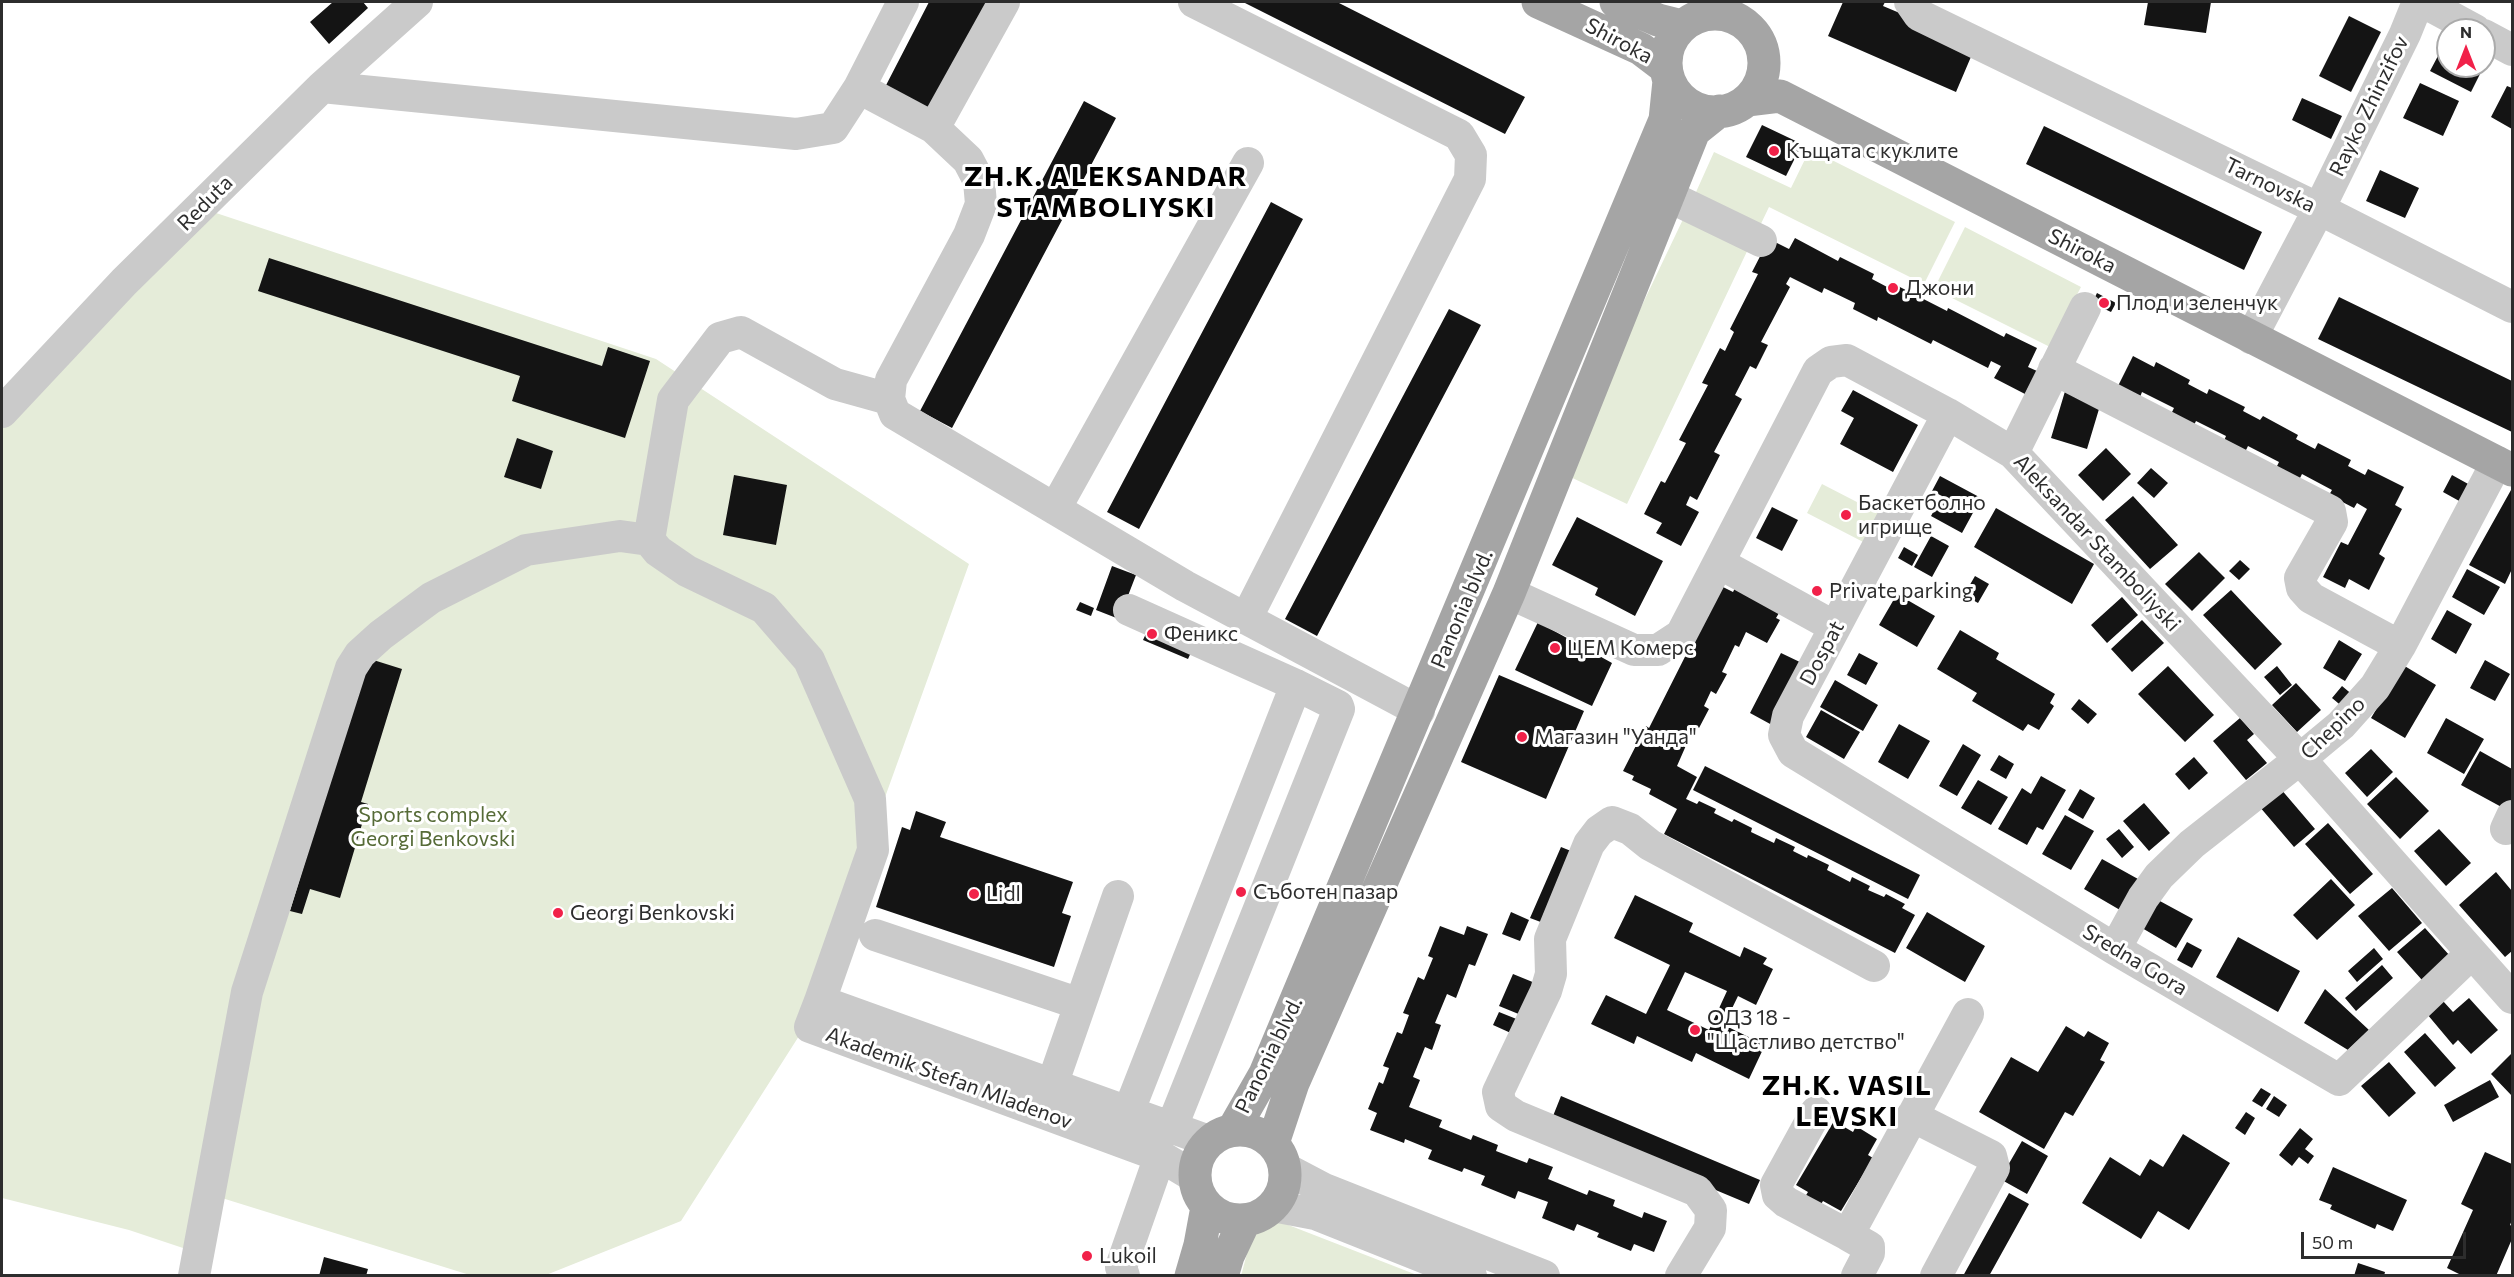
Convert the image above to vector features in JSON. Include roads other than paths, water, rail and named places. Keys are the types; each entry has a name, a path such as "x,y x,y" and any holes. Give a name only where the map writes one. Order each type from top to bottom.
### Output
{"main road":[{"name":"Shiroka","path":"1538,2 1641,49 1668,74"},
{"name":"Shiroka","path":"1616,2 1658,20 1703,14"},
{"name":"Panonia blvd.","path":"1191,1275 1200,1245 1201,1192 1198,1160 1221,1136 1265,1074 1665,120 1669,45 1703,14"},
{"path":"1668,74 1675,92 1695,107 1733,105 1780,96 1758,31 1733,18 1703,14"},
{"name":"Panonia blvd.","path":"1222,1275 1228,1256 1259,1213 1283,1190 1279,1156 1293,1083 1509,593 1694,131 1733,105 1759,82 1758,31"},
{"name":"Shiroka","path":"1780,96 2505,466"},
{"name":"Panonia blvd.","path":"1221,1136 1255,1132 1279,1156"},
{"path":"1201,1192 1222,1216 1259,1213"}],"street":[{"name":"Reduta","path":"2,412 124,282 322,87 417,2"},
{"path":"322,87 796,134 833,128 859,88 903,2"},
{"path":"934,128 1004,2"},
{"path":"1194,2 1459,135 1471,155 1470,179 1246,618"},
{"name":"Tarnovska","path":"1910,2 1919,15 2319,209 2512,307"},
{"name":"Rayko Zhinzifov","path":"2251,338 2319,209 2400,45 2418,2"},
{"path":"2423,2 2453,18"},
{"path":"2496,41 2512,50"},
{"path":"859,88 934,128 968,160 979,181 981,204 969,235 891,380 889,399 895,414 1185,586 1419,711"},
{"path":"1055,509 1248,162"},
{"path":"1668,196 1761,241"},
{"path":"2013,453 2085,308"},
{"path":"649,540 673,400 720,338 741,332 835,384 889,399"},
{"name":"Aleksandar Stamboliyski","path":"1509,593 1623,647 1634,650 1658,650 1681,635 1818,371 1831,362 1847,360 1948,414 2013,453 2300,759 2512,998"},
{"path":"2054,369 2330,511 2332,522 2300,578 2302,588 2311,598 2400,646"},
{"name":"Dospat","path":"1784,735 1788,716 1948,414"},
{"name":"Chepino","path":"2115,949 2143,898 2159,876 2192,844 2340,725 2375,687 2505,466"},
{"path":"194,1275 247,992 351,668 360,654 381,635 431,598 526,550 620,536 649,540 658,551 687,571 764,608 809,660 870,799 873,850 820,1001"},
{"path":"1719,562 1835,627"},
{"path":"1169,628 1185,586"},
{"path":"1124,1275 1121,1267 1165,1142 1338,712 1338,706 1296,685 1129,610"},
{"path":"1128,1113 1296,685"},
{"name":"Sredna Gora","path":"1784,735 1793,752 2115,949 2339,1080 2472,953"},
{"path":"1681,1275 1710,1228 1711,1210 1697,1191 1516,1116 1501,1106 1498,1092 1546,991 1551,974 1550,939 1589,844 1599,831 1612,822 1630,829 1650,845 1874,966"},
{"path":"1052,1085 1118,896"},
{"path":"875,935 1080,1004"},
{"name":"Akademik Stefan Mladenov","path":"1201,1192 1165,1142 1128,1113 820,1001 810,1027 1165,1142 1221,1136"},
{"path":"1848,1235 1968,1014"},
{"path":"1816,1112 1776,1185 1778,1195 1786,1202 1869,1246 1869,1254 1857,1275"},
{"path":"1912,1116 1991,1156 1994,1168 1936,1275"},
{"path":"1279,1156 1324,1190 1544,1275"},
{"path":"1259,1213 1315,1214 1471,1275"}],"place":[{"name":"Къщата с куклите","path":"1774,151"},
{"name":"Джони","path":"1893,288"},
{"name":"Плод и зеленчук","path":"2104,303"},
{"name":"Баскетболно игрище","path":"1846,515"},
{"name":"Private parking","path":"1817,591"},
{"name":"Феникс","path":"1152,634"},
{"name":"ЦЕМ Комерс","path":"1555,648"},
{"name":"Магазин \"Уанда\"","path":"1522,737"},
{"name":"Съботен пазар","path":"1241,892"},
{"name":"Lidl","path":"974,894"},
{"name":"Georgi Benkovski","path":"558,913"},
{"name":"ОДЗ 18 - \"Щастливо детство\"","path":"1695,1030"},
{"name":"Lukoil","path":"1087,1256"}],"district":[{"name":"ZH.K. ALEKSANDAR STAMBOLIYSKI","path":"1106,192"},
{"name":"ZH.K. VASIL LEVSKI","path":"1847,1102"}],"park label":[{"name":"Sports complex Georgi Benkovski","path":"433,827"}]}
